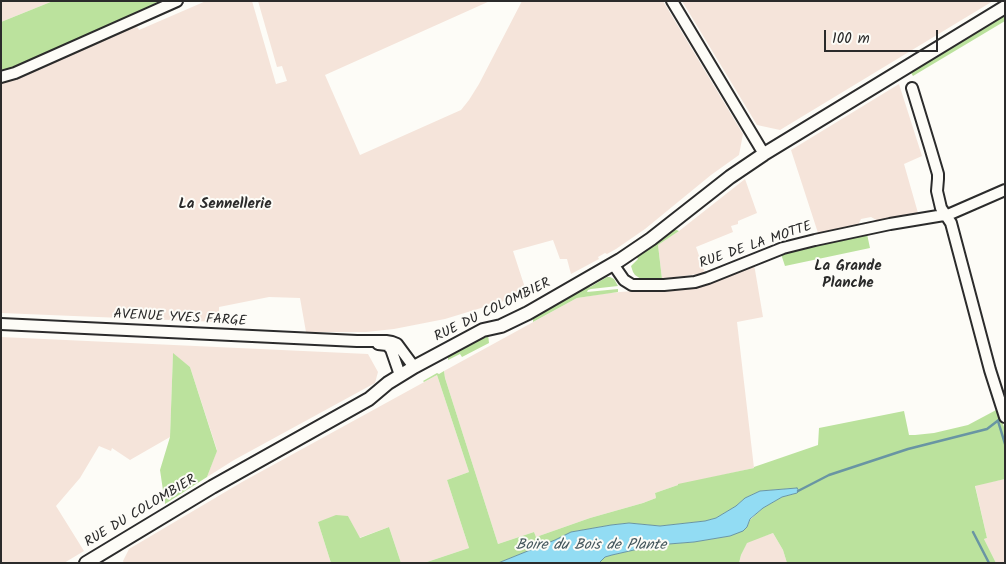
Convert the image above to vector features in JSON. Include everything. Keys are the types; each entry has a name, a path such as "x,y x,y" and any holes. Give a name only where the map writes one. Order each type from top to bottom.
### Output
{"main road":[{"name":"RUE DU COLOMBIER","path":"86,563 212,487 370,399 388,383 414,367 483,330 501,326 528,313 616,262 651,239 730,177 764,154 1005,7"}],"street":[{"path":"1,77 15,73 177,1"},
{"path":"672,1 764,154"},
{"path":"912,88 938,179 937,191 941,208 952,226 990,370 1005,417"},
{"name":"RUE DE LA MOTTE","path":"616,262 621,276 627,283 648,285 703,280 771,253 815,240 890,224 946,216 1005,190"},
{"name":"AVENUE YVES FARGE","path":"1,324 392,342 397,344 414,367"},
{"name":"AVENUE YVES FARGE","path":"357,341 387,346 393,354 400,376"}],"shaded area":[{"path":"1,1 53,1 1,22"},
{"path":"206,1 252,1 276,84 287,81 282,66 277,67 258,1 490,1 325,75 360,155 461,110 479,84 522,1 663,1 743,134 739,155 711,175 645,229 616,249 607,254 605,253 598,257 599,259 571,274 567,259 560,259 553,240 513,251 527,294 445,319 394,329 366,332 306,332 300,298 269,297 219,307 219,322 1,313 1,82 133,26 139,30"},
{"path":"682,1 993,1 780,130 757,125"},
{"path":"899,84 922,156 904,164 918,213 878,221 871,217 861,219 858,225 818,233 791,150"},
{"path":"745,179 757,213 731,226 733,232 696,247 705,273 662,279 658,245 679,231"},
{"path":"754,264 763,317 737,322 754,468 678,485 655,493 656,498 643,503 590,518 536,537 534,532 498,544 444,371 577,298 608,293 658,289"},
{"path":"1,337 368,354 378,372 375,383 234,460 207,477 217,450 190,367 173,354 170,437 130,460 112,448 111,451 99,446 80,478 56,506 84,551 64,563 1,563"},
{"path":"437,375 469,472 447,480 469,548 424,563 401,563 389,527 359,538 348,516 318,522 331,563 124,563 123,561 129,549 242,482"},
{"path":"1005,479 1005,563 996,563 984,539 987,538 975,485"},
{"path":"773,533 783,550 787,563 739,563 747,542"}],"green space":[{"path":"53,1 165,1 13,70 1,73 1,22"},
{"path":"1005,13 1005,21 913,76 910,71"},
{"path":"674,229 679,231 658,245 662,279 641,279 635,275 631,266 638,259 636,256"},
{"path":"867,234 870,248 785,266 781,254 794,250"},
{"path":"607,277 614,279 618,286 591,289 587,292 618,289 618,292 577,298 533,322 533,316 588,285 590,287"},
{"path":"488,334 489,343 462,357 460,354 448,360 448,355"},
{"path":"173,353 190,367 217,451 207,477 165,504 160,470 170,437"},
{"path":"444,371 498,544 534,532 536,537 590,518 643,503 656,498 655,493 678,484 754,468 818,445 819,428 904,411 909,435 934,433 968,425 998,409 1005,430 1005,479 975,486 987,538 984,539 996,563 787,563 783,550 773,533 747,543 739,563 599,563 605,557 656,545 694,542 730,536 747,527 750,520 763,508 782,497 797,493 797,488 760,491 745,498 716,518 705,521 660,526 629,523 571,532 498,563 424,563 469,548 447,480 469,472 437,375 423,381"},
{"path":"336,515 348,516 360,538 389,527 401,563 331,563 318,522"}],"water":[{"name":"Boire du Bois de Plante","path":"797,488 799,491 797,493 782,497 763,508 750,519 743,531 730,536 694,542 656,545 605,557 599,563 498,563 571,532 629,523 660,526 705,521 716,518 745,498 760,491"}],"waterway":[{"name":"Boire du Bois de Plante","path":"798,491 829,475 908,449 987,429 1000,419"},
{"path":"998,421 1005,444"},
{"path":"973,532 989,563"}],"district":[{"name":"La Sennellerie","path":"225,205"},
{"name":"La Grande Planche","path":"848,276"}]}
